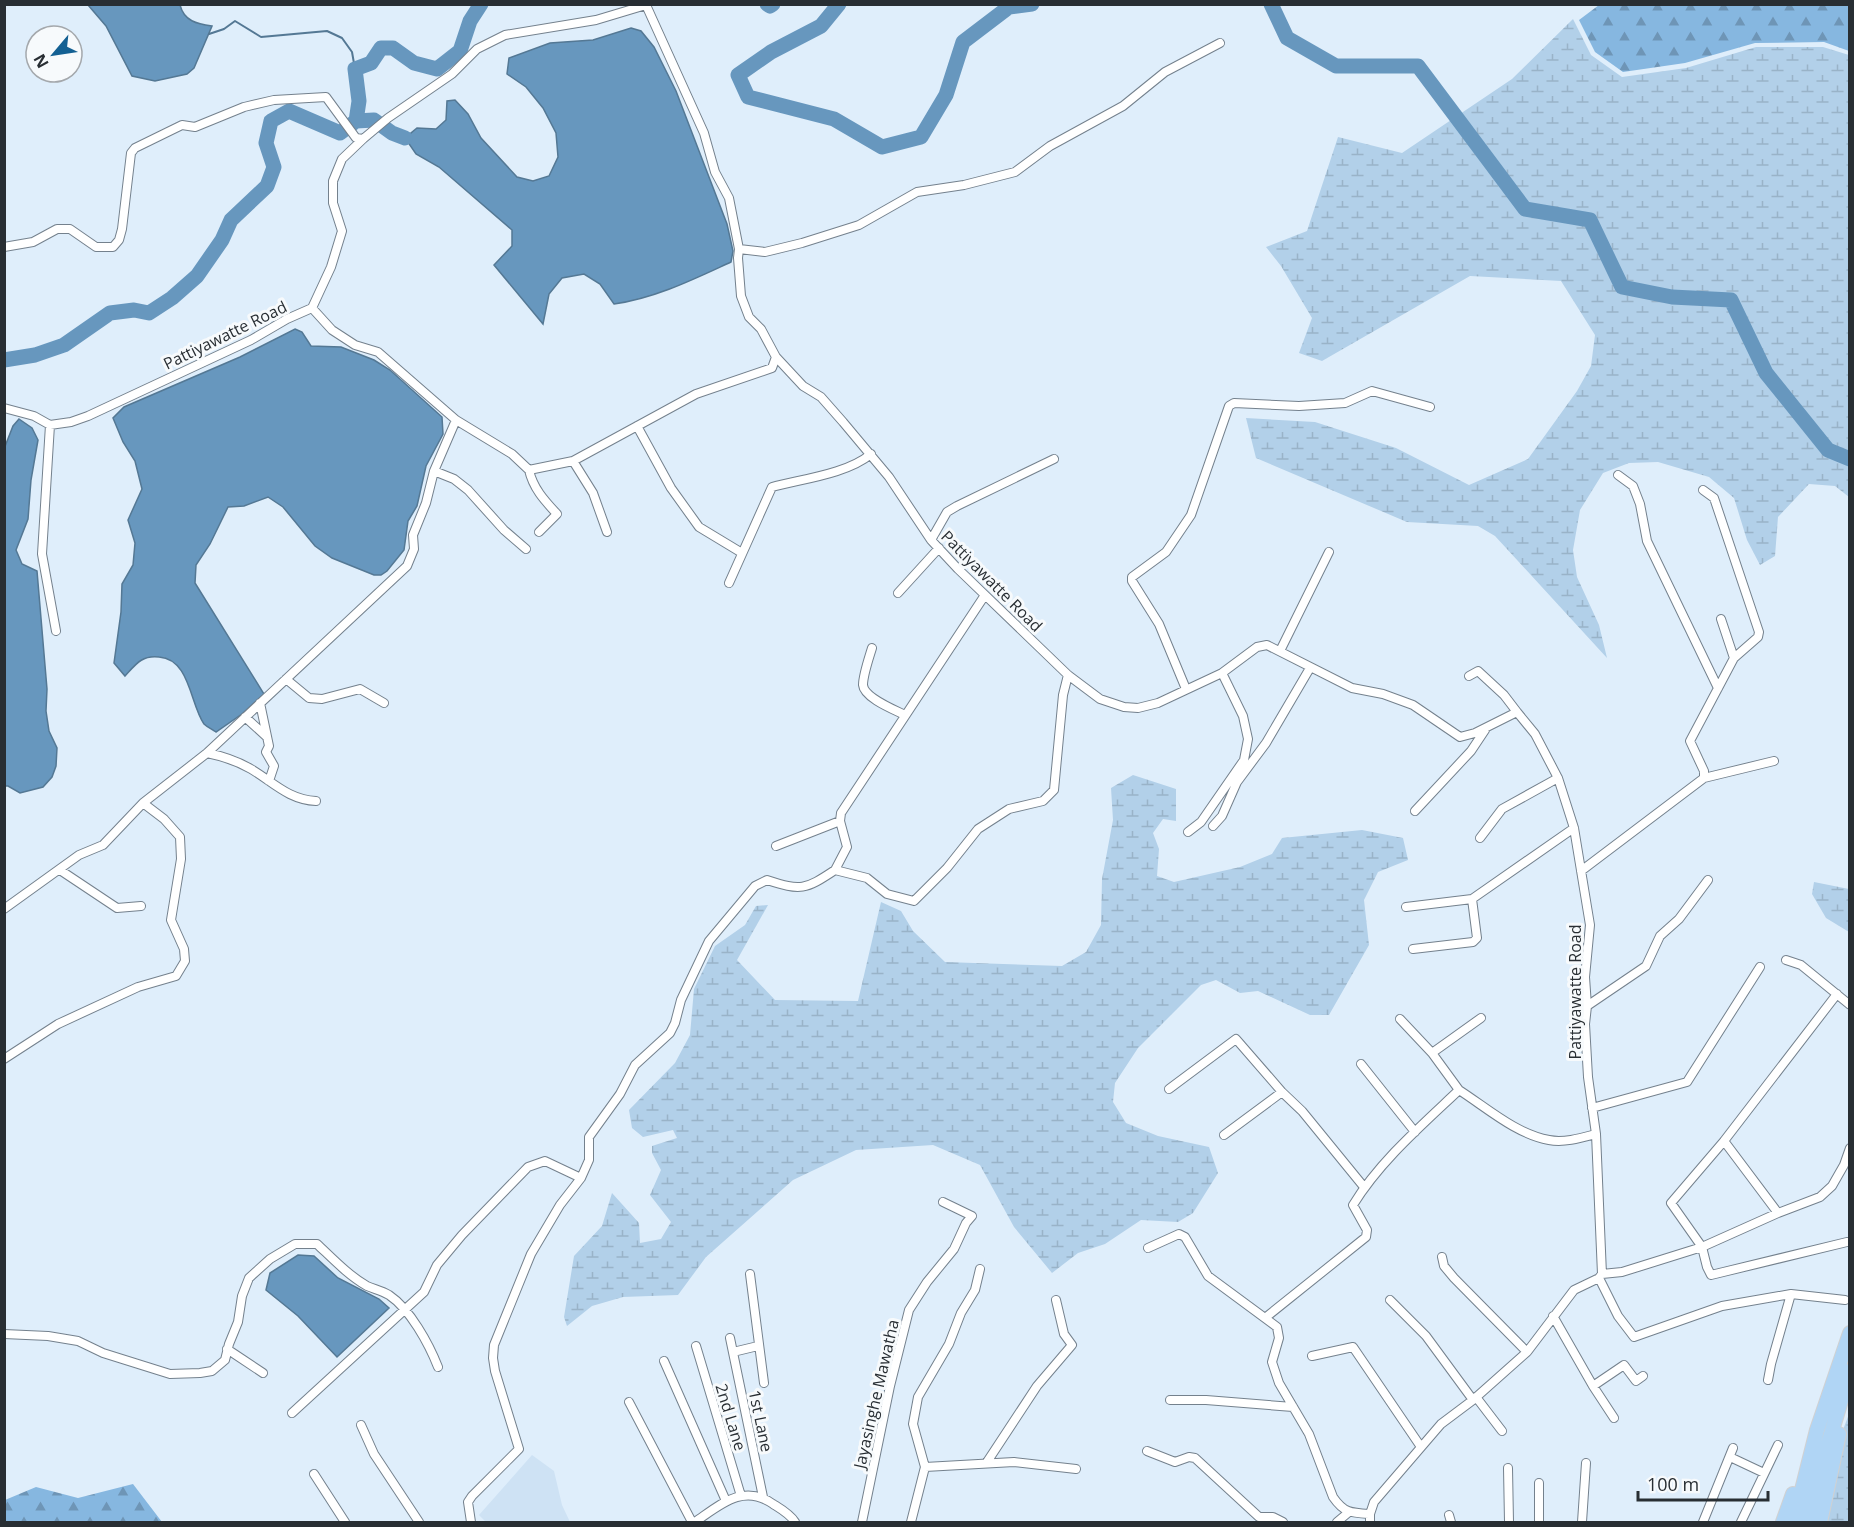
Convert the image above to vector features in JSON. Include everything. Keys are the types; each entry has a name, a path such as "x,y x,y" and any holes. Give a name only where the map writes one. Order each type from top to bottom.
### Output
{"highway":[{"path":"1783,1522 1850,1333"},
{"path":"1807,1522 1816,1480 1850,1371"},
{"path":"1820,1522 1850,1383"},
{"path":"1794,1522 1817,1430"}],"street":[{"path":"312,309 331,267 342,231 333,203 333,181 342,159 363,139 388,118 452,74 477,49 505,35 596,20 647,5"},
{"name":"Pattiyawatte Road","path":"647,5 704,133 715,172 729,198 739,249 741,297 749,317 761,329 776,357 803,386 821,397 871,454 931,540 1068,675 1101,699 1124,707 1138,708 1158,703 1222,673 1257,647 1267,645 1352,688 1383,694 1413,705 1460,736 1475,733 1517,712 1535,734 1558,778 1574,828 1590,925 1585,977 1587,1006 1585,1024 1596,1134 1601,1276"},
{"path":"739,249 765,252 802,243 859,225 917,192 964,185 1015,172 1050,146 1123,106 1166,72 1220,43"},
{"path":"4,247 33,242 57,229 70,229 96,247 113,247 119,240 122,229 131,153 135,148 182,125 195,127 244,107 274,100 326,97 356,138 363,139"},
{"name":"Pattiyawatte Road","path":"50,425 71,422 88,416 251,340 286,319 312,309 332,330 355,345 378,352 456,420 512,454 529,470"},
{"path":"539,532 556,514 540,496 531,480 529,470 573,461 696,394 772,368 776,357"},
{"path":"1186,689 1160,624 1132,581 1132,577 1166,552 1191,515 1229,406 1234,403 1299,406 1345,403 1372,391 1430,407"},
{"path":"4,408 34,416 50,425 42,554 56,631"},
{"path":"4,909 79,855 103,845 143,803 207,753 407,566 414,549 412,536 426,503 434,471 456,420"},
{"path":"637,426 671,488 699,526 742,553"},
{"path":"729,583 772,487 833,472 861,462 871,454"},
{"path":"931,540 947,512 1054,459"},
{"path":"573,461 593,493 607,532"},
{"path":"434,471 454,479 468,490 504,530 526,549"},
{"path":"1617,475 1633,486 1640,504 1647,541 1718,688"},
{"path":"1703,490 1714,498 1758,632 1758,637 1734,658 1690,741 1704,771 1704,778"},
{"path":"898,593 939,548"},
{"path":"1281,651 1329,552"},
{"path":"471,1522 468,1502 519,1449 495,1371 494,1345 531,1254 560,1205 581,1178 589,1160 589,1137 620,1094 635,1065 670,1033 681,1000 709,941 755,885 767,880 793,889 812,885 835,870 847,847 840,821 841,813 985,595"},
{"path":"1720,619 1734,658"},
{"path":"872,648 863,684 864,690 873,698 905,715"},
{"path":"1213,826 1222,816 1237,782 1266,743 1310,668"},
{"path":"1469,676 1478,671 1504,695 1517,712"},
{"path":"1188,832 1201,822 1244,760 1248,739 1243,716 1222,673"},
{"path":"835,870 867,879 887,894 914,901 947,868 978,829 1009,809 1043,801 1053,790 1063,695 1068,675"},
{"path":"286,679 309,698 322,699 360,689 384,703"},
{"path":"260,703 269,746 266,752 274,766 269,781"},
{"path":"245,717 267,737"},
{"path":"1415,811 1471,751 1487,727"},
{"path":"207,753 249,768 289,795 305,801 316,801"},
{"path":"1581,871 1704,778 1774,761"},
{"path":"1480,838 1502,809 1558,778"},
{"path":"4,1059 58,1024 138,987 176,976 185,961 184,949 171,920 181,859 180,837 164,819 143,803"},
{"path":"776,846 840,821"},
{"path":"1406,907 1472,899 1574,828"},
{"path":"60,870 117,908 141,906"},
{"path":"1587,1006 1646,966 1660,936 1679,919 1708,880"},
{"path":"1413,949 1473,942 1477,938 1472,899"},
{"path":"1786,960 1801,965 1850,1005"},
{"path":"1592,1108 1687,1082 1760,967"},
{"path":"1837,994 1724,1141 1671,1203 1702,1247 1711,1275 1847,1242"},
{"path":"1432,1053 1481,1018"},
{"path":"1400,1019 1432,1053 1459,1090 1523,1132 1551,1141 1576,1139 1596,1134"},
{"path":"1169,1089 1236,1039 1282,1092 1302,1111 1364,1187"},
{"path":"1361,1064 1415,1132"},
{"path":"1265,1318 1366,1237 1367,1230 1353,1205 1364,1187 1415,1132 1459,1090"},
{"path":"1224,1135 1282,1092"},
{"path":"1724,1141 1778,1213"},
{"path":"1148,1248 1179,1234 1185,1238 1208,1276 1276,1328 1279,1338 1272,1362 1279,1383 1309,1434 1333,1497 1338,1505 1349,1512 1370,1518 1374,1502 1441,1424 1475,1398 1527,1352 1574,1290 1601,1276 1623,1272 1702,1247 1820,1197 1832,1186 1844,1165 1850,1148"},
{"path":"292,1413 424,1292 437,1265 462,1235 528,1167 545,1161 581,1178"},
{"name":"Jayasinghe Mawatha","path":"862,1522 890,1386 909,1310 927,1282 954,1249 966,1223 972,1216 943,1202"},
{"path":"4,1334 48,1336 78,1341 103,1353 171,1374 200,1374 212,1371 225,1360 238,1322 242,1296 249,1278 270,1259 295,1244 317,1244 349,1274 368,1286 388,1294 405,1310 431,1349 438,1367"},
{"path":"1442,1257 1444,1266 1454,1278 1527,1352"},
{"path":"911,1522 925,1467 913,1424 918,1397 949,1344 961,1313 975,1290 980,1269"},
{"name":"1st Lane","path":"750,1274 764,1383"},
{"path":"1601,1276 1618,1316 1634,1337 1722,1306 1791,1294 1845,1300"},
{"path":"1768,1380 1791,1294"},
{"path":"987,1462 1038,1386 1072,1345 1064,1334 1056,1300"},
{"path":"1390,1300 1426,1336 1502,1431"},
{"path":"1553,1316 1614,1418"},
{"name":"1st Lane","path":"730,1338 763,1497"},
{"name":"2nd Lane","path":"696,1346 741,1496"},
{"path":"733,1352 758,1346"},
{"path":"1312,1356 1353,1347 1421,1447"},
{"path":"228,1349 263,1373"},
{"path":"664,1361 726,1501"},
{"path":"1593,1386 1624,1365 1636,1381 1643,1376"},
{"path":"1170,1400 1206,1400 1293,1407"},
{"path":"630,1402 694,1522 726,1501 751,1495 763,1497 783,1510 795,1522"},
{"path":"361,1425 374,1454 418,1522"},
{"path":"1741,1522 1778,1445"},
{"path":"1703,1522 1733,1448"},
{"path":"1147,1451 1174,1462 1189,1457 1195,1458 1259,1517 1273,1518 1283,1522"},
{"path":"1730,1457 1764,1473"},
{"path":"925,1467 1014,1462 1076,1468"},
{"path":"1582,1522 1586,1462"},
{"path":"1508,1467 1509,1522"},
{"path":"314,1474 345,1522"},
{"path":"1539,1483 1539,1522"},
{"path":"1337,1522 1349,1512"}],"shaded area":[{"path":"88,5 180,5 185,15 192,21 212,26 194,68 187,74 155,81 132,76 106,26"},
{"path":"631,28 641,31 654,47 676,91 727,224 733,251 731,262 660,293 614,304 600,284 584,274 562,278 549,294 543,324 494,265 512,246 512,230 439,167 416,154 405,138 417,128 436,129 446,120 447,101 455,100 468,114 481,138 517,177 533,181 549,176 558,157 556,133 543,108 526,87 507,74 509,58 550,43 593,40"},
{"path":"295,329 302,332 311,346 341,347 374,360 390,370 442,417 443,434 426,466 417,506 408,521 404,550 381,575 374,575 332,558 315,546 283,507 268,497 244,506 228,507 210,544 196,565 195,583 264,694 242,714 216,732 204,724 183,674 169,660 148,657 136,664 125,676 114,663 121,612 122,584 133,565 135,543 128,520 142,489 135,461 123,442 113,418 124,407 240,357"},
{"path":"19,419 32,428 38,440 31,480 28,519 16,550 22,564 37,571 47,689 46,711 49,731 57,748 56,766 52,777 43,787 20,793 4,786 4,449 13,426"},
{"path":"298,1255 314,1256 338,1278 379,1299 389,1308 337,1357 298,1316 266,1290 270,1273"},
{"path":"532,1455 554,1471 562,1505 570,1522 486,1522 479,1515"}],"green space":[{"path":"1599,5 1849,5 1849,51 1824,42 1755,43 1685,63 1623,72 1595,52 1579,20"},
{"path":"1573,19 1591,55 1622,77 1686,68 1756,47 1823,47 1849,55 1849,497 1835,486 1809,484 1778,517 1775,556 1760,565 1747,540 1734,498 1709,477 1658,462 1629,463 1603,473 1580,510 1573,550 1577,577 1599,625 1607,658 1495,536 1478,526 1407,522 1256,458 1246,418 1315,422 1396,448 1469,485 1528,459 1577,391 1591,366 1595,335 1561,281 1470,276 1322,361 1299,353 1312,318 1281,266 1266,247 1307,231 1338,137 1402,153 1512,79"},
{"path":"1133,775 1176,789 1176,821 1163,819 1153,833 1159,849 1157,876 1174,882 1240,867 1272,854 1282,838 1362,830 1403,838 1408,860 1378,872 1364,900 1369,945 1329,1015 1310,1015 1258,991 1240,993 1216,980 1201,985 1138,1048 1115,1083 1113,1102 1126,1123 1158,1136 1209,1147 1218,1173 1193,1213 1178,1222 1141,1220 1105,1244 1078,1253 1052,1273 1014,1227 980,1165 933,1145 856,1150 793,1180 706,1257 678,1295 623,1297 592,1306 567,1326 564,1317 574,1256 602,1226 612,1193 639,1223 640,1243 661,1239 671,1222 650,1195 661,1170 652,1153 652,1146 677,1138 673,1130 643,1137 632,1128 629,1110 675,1063 690,1035 694,989 715,946 745,925 756,906 768,905 737,960 775,1000 858,1001 881,902 901,911 913,931 945,962 1062,966 1086,952 1101,925 1102,879 1113,820 1111,788"},
{"path":"1814,882 1849,889 1849,932 1826,918 1812,894"},
{"path":"1849,1414 1849,1522 1808,1522"},
{"path":"133,1484 162,1522 5,1522 5,1500 36,1487 78,1498"}],"waterway":[{"path":"4,360 35,355 64,345 110,313 134,310 149,313 172,298 197,276 222,240 231,220 267,186 274,167 266,143 271,121 289,111 340,133 356,121 359,101 355,69 371,63 381,48 393,48 414,63 437,69 460,51 470,21 481,4"},
{"path":"767,4 770,6 773,4"},
{"path":"839,4 821,26 771,52 738,75 748,97 834,119 882,147 921,137 946,95 963,42 1009,7 1032,4"},
{"path":"1271,4 1287,38 1336,66 1418,66 1525,209 1590,220 1622,287 1672,297 1731,300 1766,373 1828,450 1850,459"},
{"path":"209,34 224,29 235,21 261,37 327,31 342,38 352,52 355,69"},
{"path":"356,121 374,120 392,133 405,138"}]}
